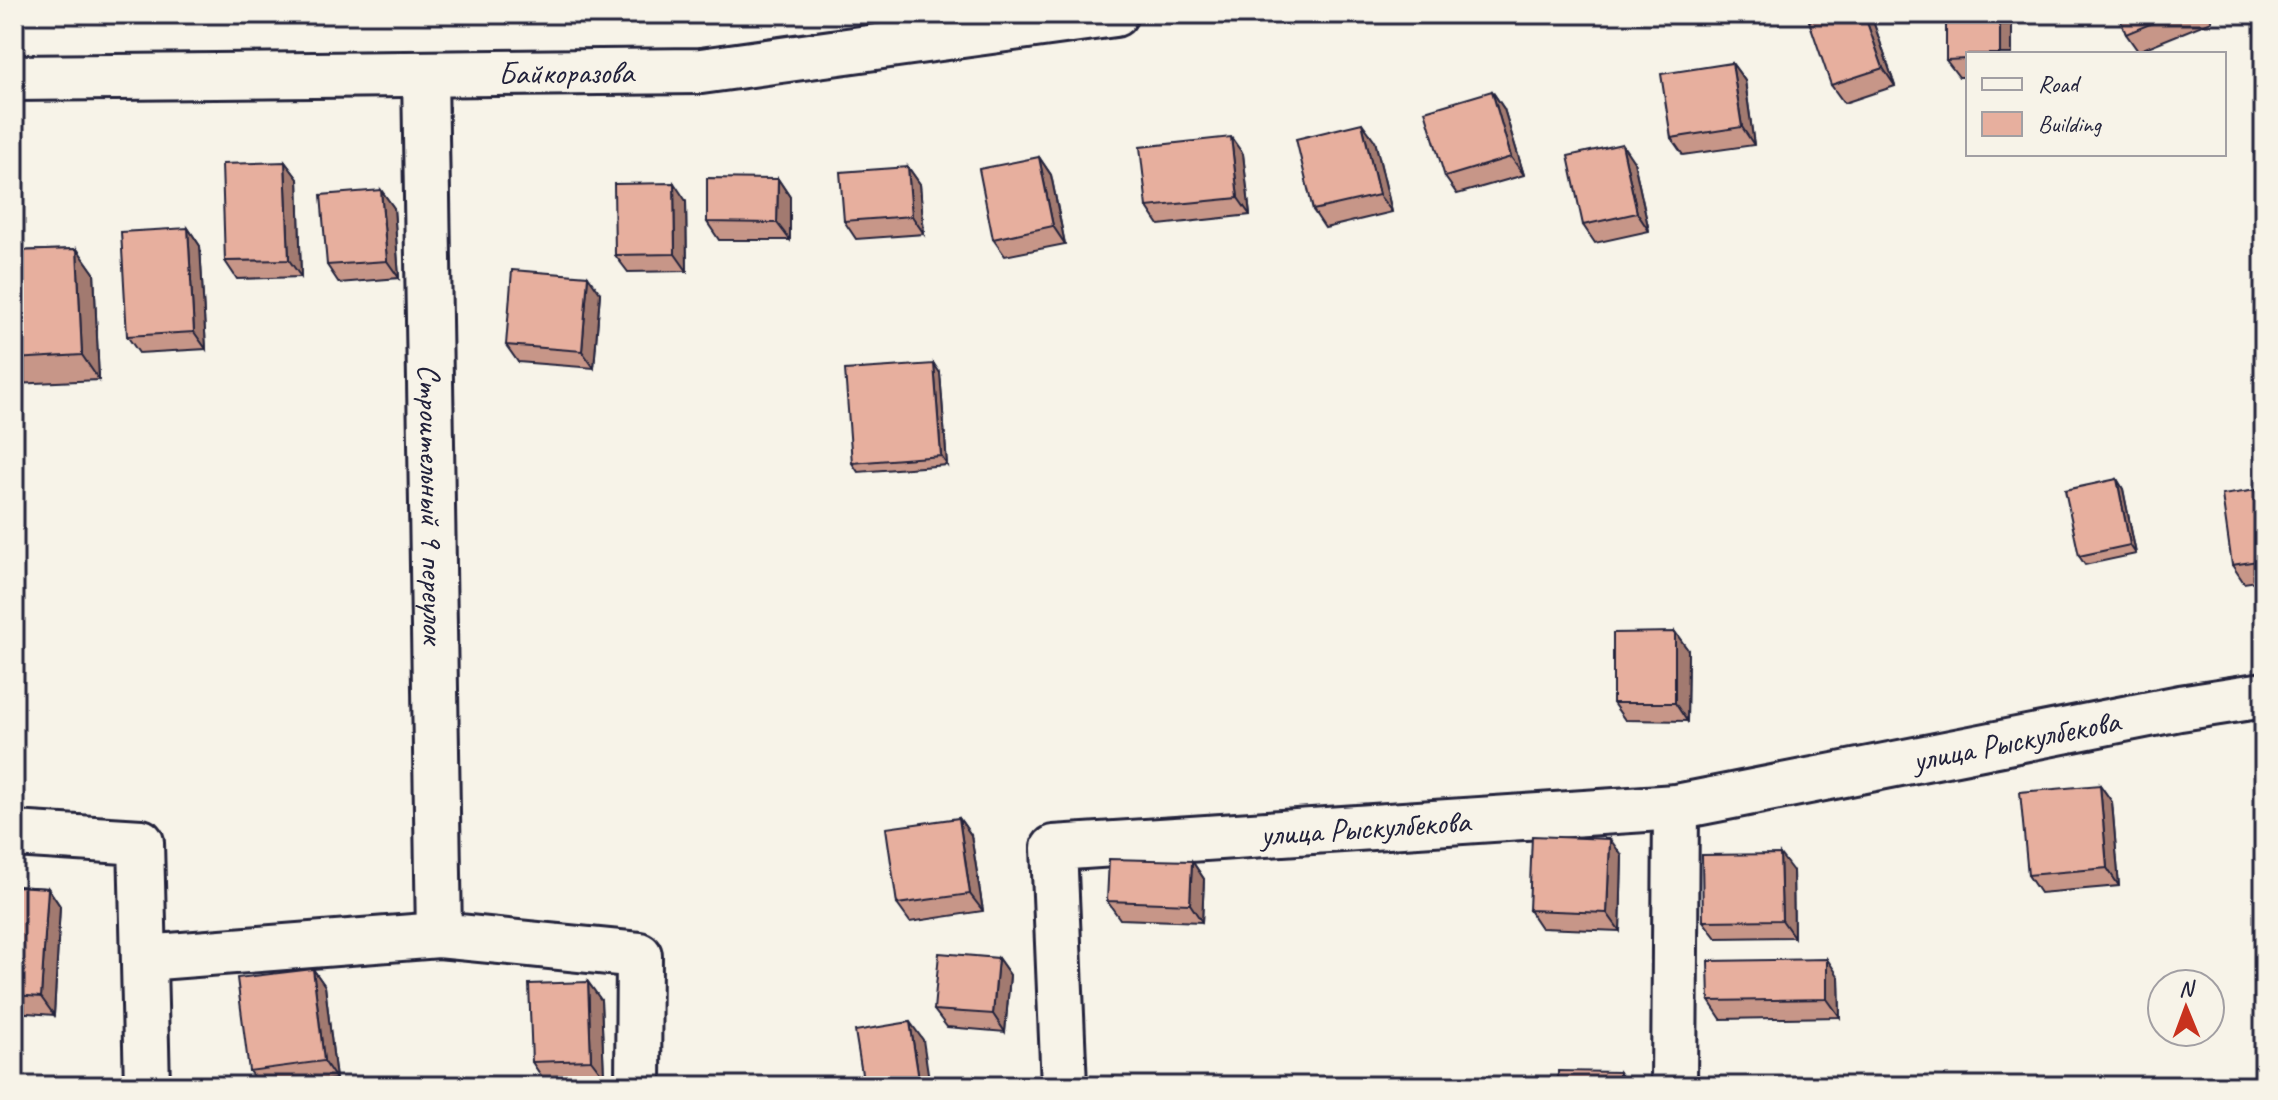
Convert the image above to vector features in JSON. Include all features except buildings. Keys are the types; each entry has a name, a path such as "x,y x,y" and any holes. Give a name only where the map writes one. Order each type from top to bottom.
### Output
{"street":[{"name":"Байкоразова","path":"14,78 701,71 1115,14"},
{"name":"Строительный 9 переулок","path":"425,74 439,935"},
{"name":"улица Рыскулбекова","path":"1064,1086 1054,848 1676,807 2180,708 2264,695"},
{"path":"1674,1086 1676,807"},
{"path":"14,834 141,842 147,1086"},
{"path":"144,958 439,935 639,955 638,1086"}]}
